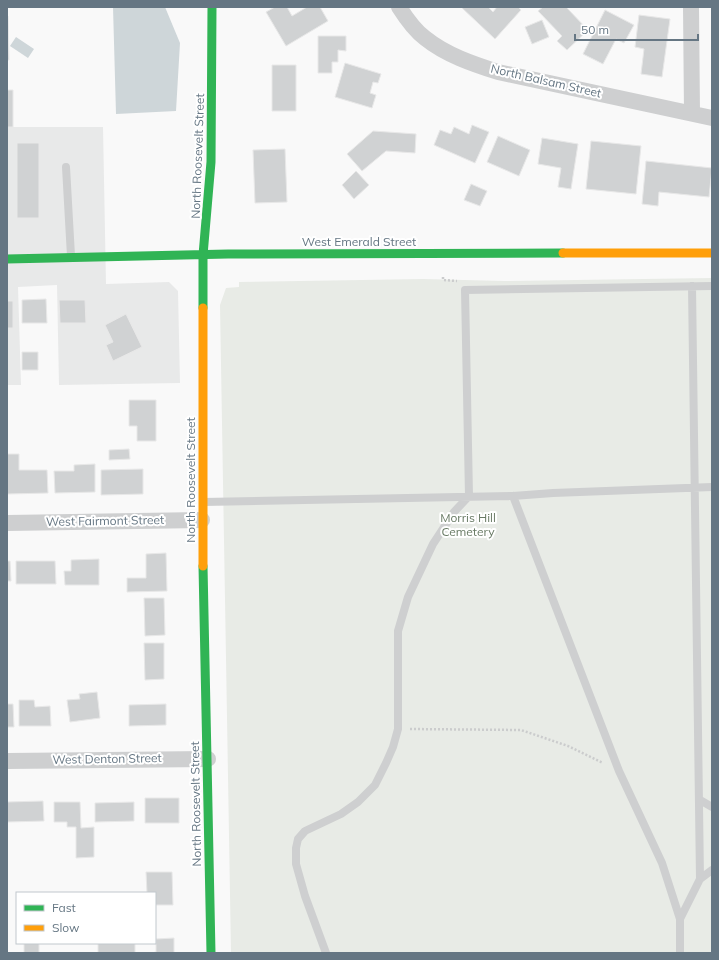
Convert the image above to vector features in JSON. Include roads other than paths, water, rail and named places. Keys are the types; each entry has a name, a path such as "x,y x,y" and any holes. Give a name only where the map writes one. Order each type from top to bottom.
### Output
{"street":[{"name":"North Roosevelt Street","path":"211,953 202,502 203,256 207,228 213,126 212,7"},
{"name":"North Balsam Street","path":"399,7 408,21 425,38 473,64 498,72 712,118"},
{"path":"691,7 692,113"},
{"name":"West Emerald Street","path":"7,259 203,256 228,254 712,253"},
{"name":"West Fairmont Street","path":"7,523 202,520"},
{"name":"West Denton Street","path":"7,761 208,758"}],"lane":[{"path":"66,167 71,258"},
{"path":"692,286 696,488 700,880"},
{"path":"326,953 305,896 296,864 296,848 298,839 305,831 340,814 358,802 375,784 393,747 398,729 398,631 408,597 433,544 454,512 469,496 465,290 712,286"},
{"path":"202,502 513,496 712,487"},
{"path":"513,496 619,771 662,863 680,919 680,953"},
{"path":"700,800 712,807"},
{"path":"680,919 700,880 712,870"}],"park label":[{"name":"Morris Hill Cemetery","path":"468,525"}]}
